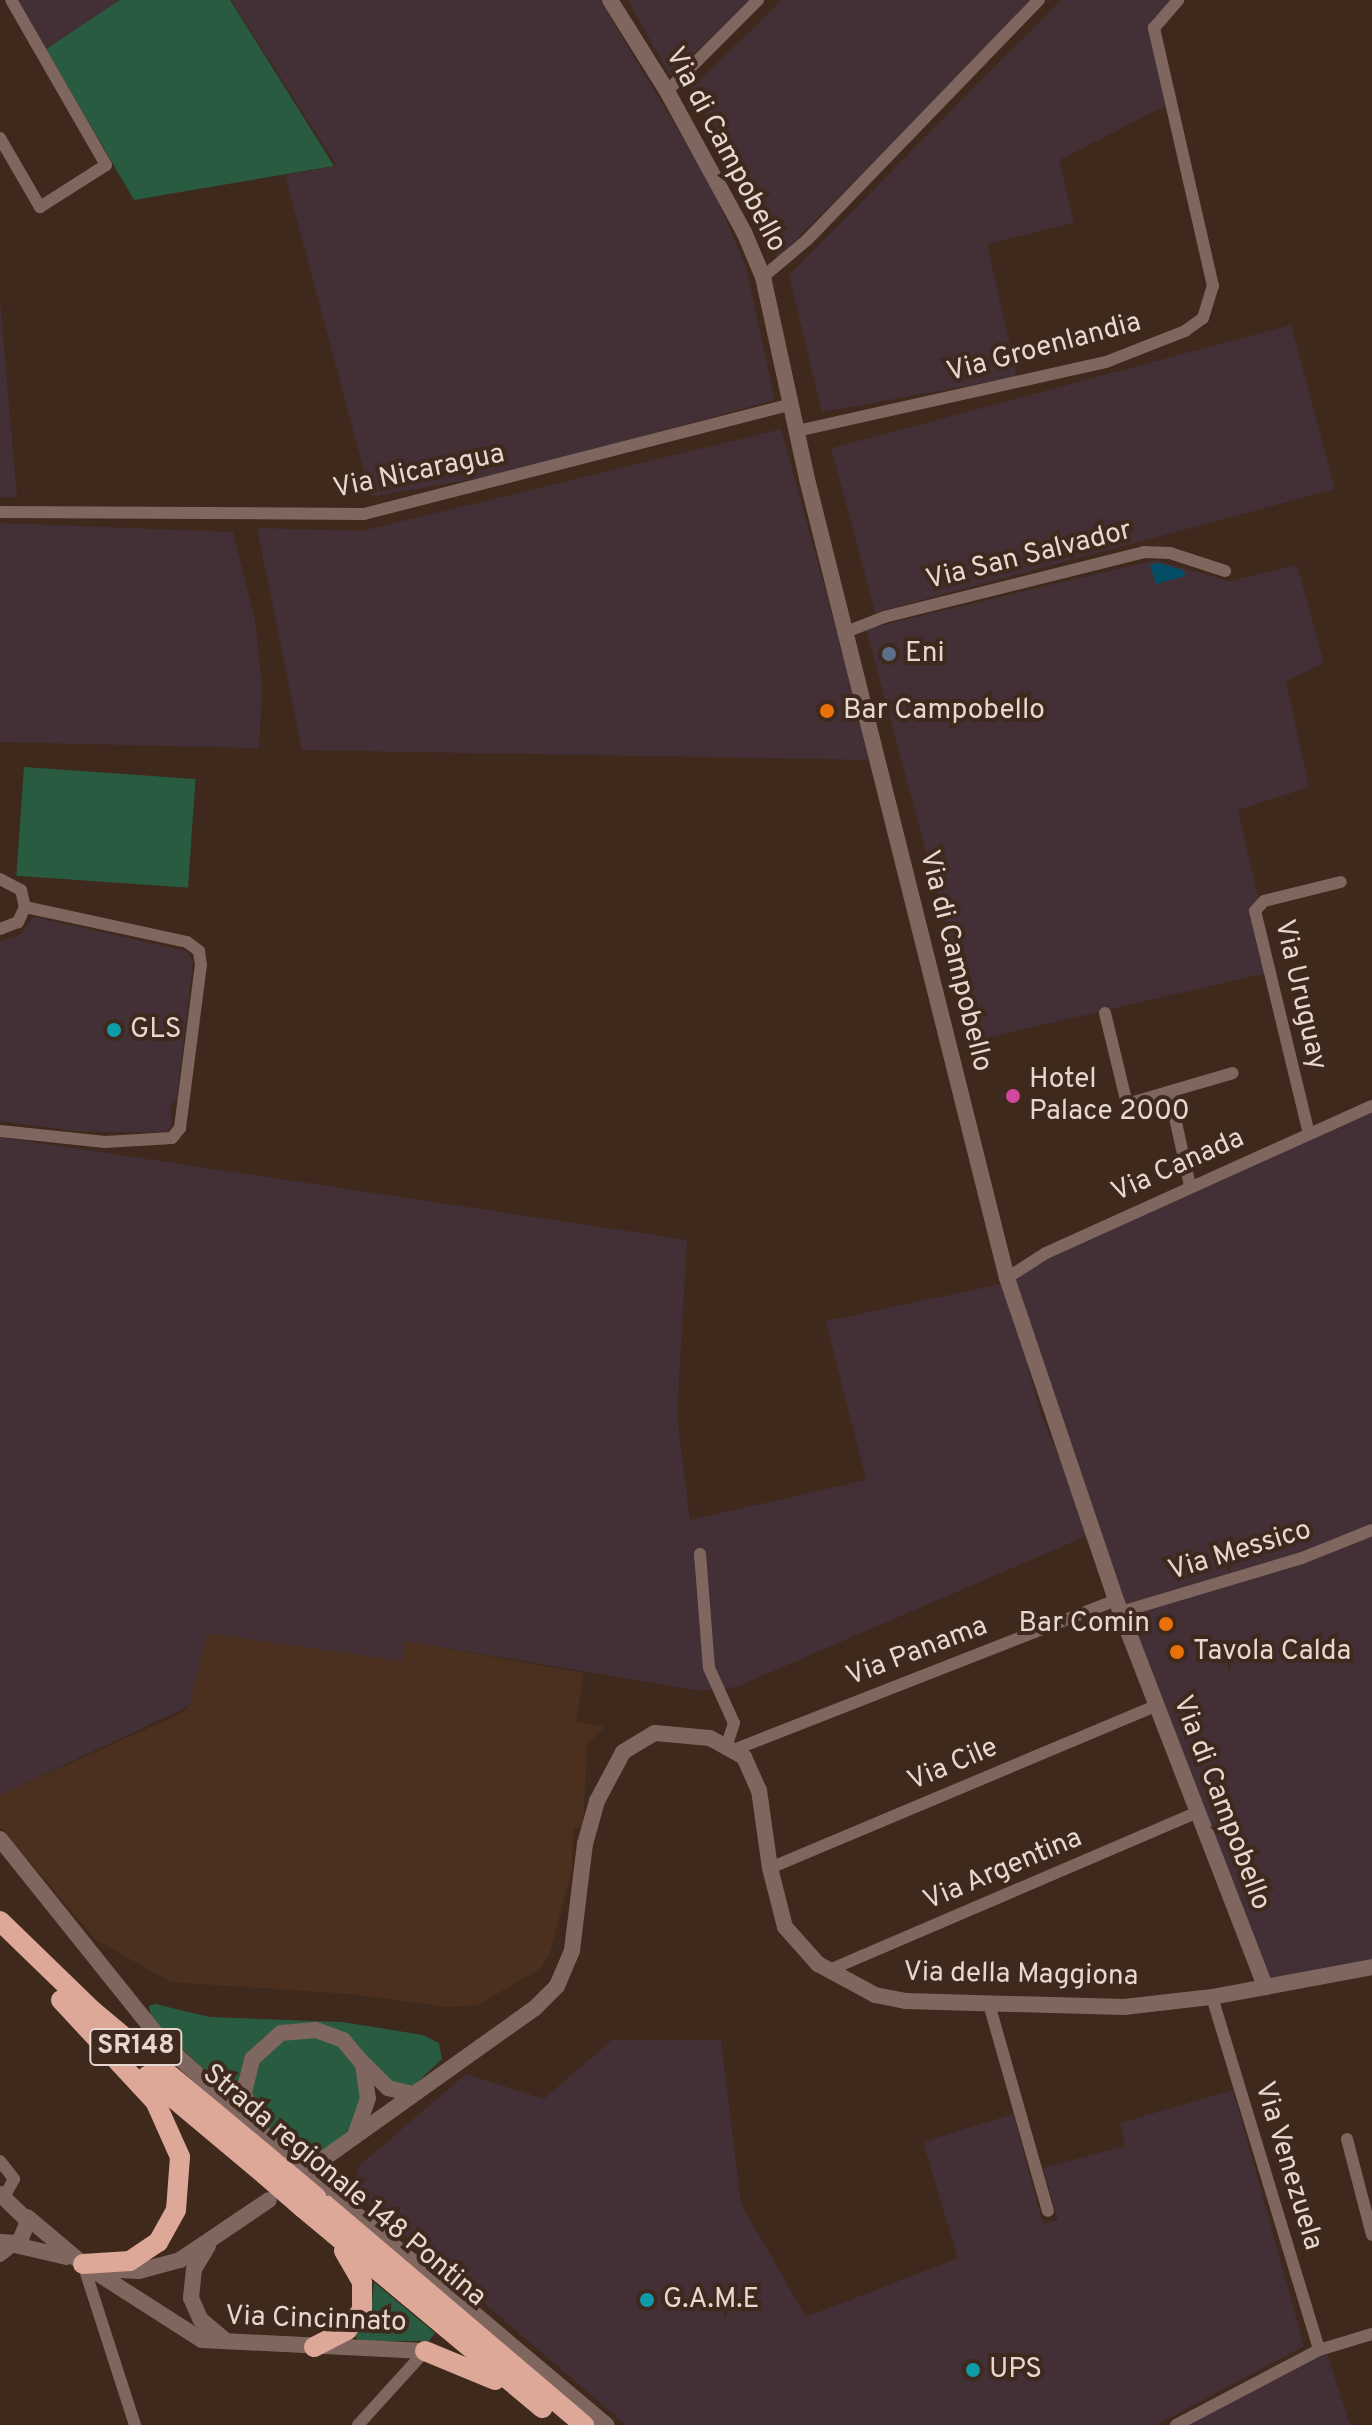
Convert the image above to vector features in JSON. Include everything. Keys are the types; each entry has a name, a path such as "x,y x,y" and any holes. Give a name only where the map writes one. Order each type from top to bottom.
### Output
{"highway":[{"name":"Strada regionale 148 Pontina","path":"0,1921 93,2011 278,2166 315,2204 562,2425"},
{"name":"Strada regionale 148 Pontina","path":"0,1940 61,2000 278,2166"},
{"path":"61,2000 155,2101 180,2157 176,2210 162,2238 130,2261 83,2264"},
{"name":"Strada regionale 148 Pontina","path":"315,2204 443,2306 584,2425"},
{"path":"314,2347 347,2330 363,2299 354,2264 315,2204"},
{"path":"371,2227 443,2306"},
{"path":"425,2351 479,2371 538,2405"}],"street":[{"path":"0,138 40,207 106,165 11,0"},
{"name":"Via di Campobello","path":"610,0 667,91 744,232 763,277 797,431 1007,1278 1118,1606 1265,1987"},
{"path":"667,91 758,0"},
{"path":"763,277 807,240 1039,0"},
{"name":"Via Groenlandia","path":"797,431 1106,362 1185,331 1203,318 1213,286 1154,28 1178,0"},
{"name":"Via Nicaragua","path":"0,512 364,514 791,404"},
{"name":"Via San Salvador","path":"846,632 884,617 1139,553 1170,553 1225,571"},
{"path":"0,879 16,884 25,907 18,922 0,929"},
{"name":"Via Uruguay","path":"1309,1134 1255,911 1264,901 1341,882"},
{"path":"0,1131 105,1142 160,1141 176,1135 201,965 199,951 187,942 25,907"},
{"path":"1105,1013 1125,1101 1170,1095"},
{"path":"1190,1186 1170,1095 1175,1086 1233,1073"},
{"name":"Via Canada","path":"1007,1278 1046,1253 1372,1106"},
{"name":"Via Messico","path":"1118,1606 1302,1558 1372,1530"},
{"path":"312,2167 535,2008 562,1978 572,1950 590,1822 623,1752 659,1732 731,1746 734,1723 709,1668 700,1554"},
{"name":"Via Panama","path":"731,1746 1118,1606"},
{"name":"Via Cile","path":"770,1868 1155,1706"},
{"name":"Via della Maggiona","path":"731,1746 755,1775 770,1868 785,1927 827,1971 885,1997 989,2004 1116,2007 1212,1997 1372,1967"},
{"name":"Via Argentina","path":"827,1971 1196,1813"},
{"path":"0,1841 125,1999 256,2129"},
{"name":"Via Venezuela","path":"1212,1997 1319,2350"},
{"path":"989,2004 1048,2211"},
{"path":"278,2166 246,2106 246,2074 257,2051 272,2038 299,2029 325,2032 351,2047 363,2064 388,2088 412,2094"},
{"path":"355,2135 368,2098 363,2064"},
{"path":"1347,2139 1372,2235"},
{"path":"0,2161 13,2177 2,2195"},
{"name":"Via Cincinnato","path":"2,2195 83,2264 188,2334 242,2345 425,2351"},
{"path":"83,2264 111,2272 145,2270 211,2243 269,2200"},
{"path":"315,2204 371,2227 606,2425"},
{"path":"7,2247 25,2235 27,2217"},
{"path":"211,2243 194,2269 191,2298 210,2331 242,2345"},
{"name":"Via Cincinnato","path":"7,2247 46,2250 83,2264"},
{"path":"83,2264 135,2425"},
{"path":"93,2297 98,2287 111,2283"},
{"path":"1176,2425 1319,2350 1372,2334"},
{"path":"358,2425 425,2351"}],"shaded area":[{"path":"16,0 118,0 120,3 45,48"},
{"path":"231,0 600,0 711,185 746,267 775,400 507,473 371,497 285,175 337,166"},
{"path":"628,0 752,0 670,76"},
{"path":"782,0 1035,0 777,259 744,173 690,90"},
{"path":"1061,0 1174,0 1155,18 1177,100 1059,160 1074,223 987,244 1017,377 822,412 789,275"},
{"path":"0,301 17,497 0,497"},
{"path":"1291,325 1335,489 875,612 831,448"},
{"path":"781,429 872,760 302,750 257,528 362,531"},
{"path":"0,523 233,532 255,620 262,687 259,748 0,742"},
{"path":"1155,560 1229,581 1297,565 1324,663 1286,681 1309,787 1238,810 1275,971 977,1040 866,629"},
{"path":"34,917 186,951 193,961 177,1099 170,1106 172,1124 166,1133 73,1131 0,1121 0,941 18,936"},
{"path":"1372,1106 1372,1967 1265,1987 1007,1278"},
{"path":"0,1137 687,1240 677,1416 690,1520 866,1480 826,1321 1006,1283 1040,1412 1091,1534 736,1687 700,1691 405,1641 402,1661 207,1633 189,1706 0,1795"},
{"path":"207,1633 402,1661 405,1641 584,1673 576,1721 605,1727 587,1744 583,1827 573,1828 572,1869 549,1956 541,1968 478,2005 448,2007 350,1994 171,1982 96,1940 0,1827 0,1795 182,1713 189,1706"},
{"path":"612,2040 721,2040 741,2204 806,2317 958,2258 923,2142 1013,2114 1043,2224 1058,2220 1043,2168 1125,2146 1120,2123 1233,2090 1304,2346 1156,2425 626,2425 353,2190 359,2166 466,2074 544,2099"},
{"path":"1327,2354 1350,2425 1188,2425 1315,2359"}],"green space":[{"path":"120,0 230,0 334,166 134,200 46,49"},
{"path":"24,767 196,779 188,888 16,876"},
{"path":"155,2004 210,2017 342,2022 423,2035 439,2043 442,2059 411,2088 389,2082 350,2038 319,2024 289,2024 265,2036 251,2051 241,2106 151,2018 149,2006"},
{"path":"321,2034 353,2056 364,2104 347,2133 307,2163 256,2119 250,2077 273,2043"},
{"path":"374,2282 435,2333 429,2341 359,2341 354,2335 371,2313"}],"water":[{"path":"1158,563 1183,570 1185,576 1156,584 1150,565"}],"place":[{"name":"Eni","path":"889,654"},
{"name":"Bar Campobello","path":"827,711"},
{"name":"GLS","path":"114,1030"},
{"name":"Hotel Palace 2000","path":"1013,1096"},
{"name":"Bar Comin","path":"1166,1624"},
{"name":"Tavola Calda","path":"1177,1652"},
{"name":"G.A.M.E","path":"647,2300"},
{"name":"UPS","path":"973,2370"}]}
